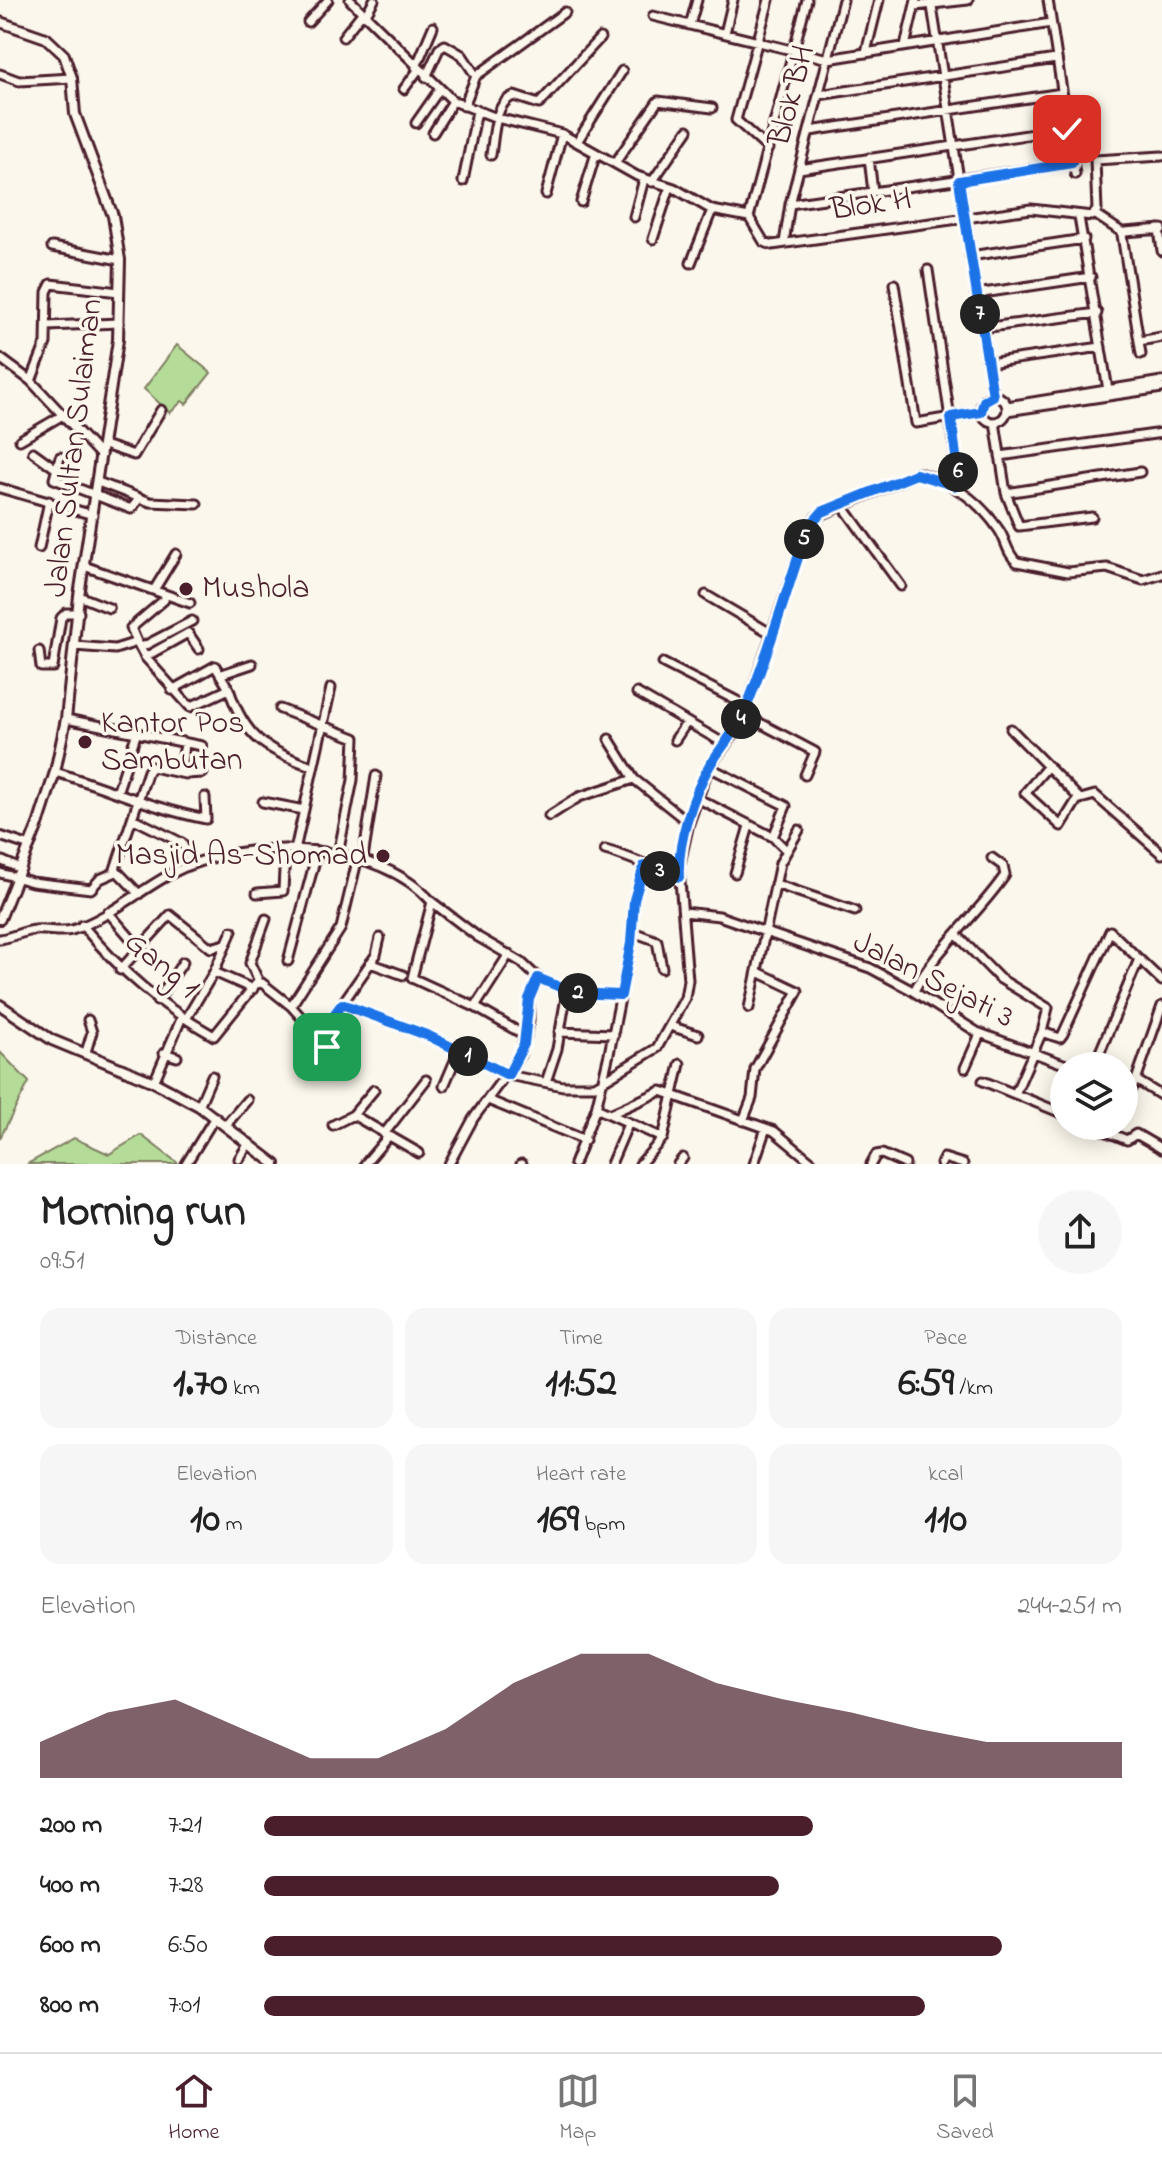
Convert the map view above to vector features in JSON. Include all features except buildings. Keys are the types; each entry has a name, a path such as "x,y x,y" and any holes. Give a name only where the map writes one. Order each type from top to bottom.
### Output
{"main road":[{"name":"Jalan Sultan Sulaiman","path":"0,22 56,44 64,55 72,78 75,114 113,216 120,260 119,323 104,445 79,596 66,719 55,772 30,846 0,919"},
{"path":"2,1008 52,1040 154,1082 199,1106 275,1164"}],"street":[{"path":"308,22 328,0"},
{"path":"350,0 453,101 497,118 562,134 712,210 749,217 766,243 784,243"},
{"path":"343,37 374,0"},
{"path":"690,25 697,0"},
{"path":"725,33 733,0"},
{"path":"768,149 736,120 769,0"},
{"path":"749,217 807,0"},
{"name":"Blok BH","path":"784,243 790,204 843,0"},
{"path":"866,52 879,0"},
{"path":"905,46 915,3 968,0"},
{"path":"1048,0 1075,174"},
{"path":"931,3 993,396"},
{"path":"464,106 476,76 565,12"},
{"path":"653,16 828,59 1051,23"},
{"path":"404,89 418,68 433,27"},
{"path":"491,155 497,118 509,96 533,104 542,101 600,38"},
{"path":"426,77 439,49 445,45 462,55 476,76"},
{"path":"819,95 1056,59"},
{"path":"577,142 622,71"},
{"path":"0,74 19,81 72,78"},
{"path":"416,123 439,90"},
{"path":"810,131 1062,93"},
{"path":"433,133 453,101"},
{"path":"615,163 658,101 712,108"},
{"path":"463,181 477,111"},
{"path":"799,169 1067,129"},
{"path":"634,217 648,180 688,130"},
{"path":"546,194 562,134"},
{"path":"581,202 596,153"},
{"path":"1141,354 1122,236 1096,215 1095,160 1162,156"},
{"path":"869,158 873,192"},
{"path":"790,204 1072,163"},
{"path":"653,239 670,187"},
{"name":"Blok H","path":"784,243 1045,209 1079,217 1096,215"},
{"path":"691,263 712,210"},
{"path":"1079,217 1108,393"},
{"path":"1122,236 1160,229 1162,251"},
{"path":"970,256 1084,239"},
{"path":"52,247 120,260"},
{"path":"928,270 951,417 959,479 956,486"},
{"path":"976,294 1091,277"},
{"path":"31,381 41,362 48,326 47,292 51,284 119,292"},
{"path":"894,284 916,423 981,412"},
{"path":"982,328 1097,313"},
{"path":"48,326 119,323"},
{"path":"1139,341 1162,337"},
{"path":"988,363 1101,347"},
{"path":"0,358 31,381 101,456"},
{"path":"31,358 41,362"},
{"path":"1108,393 1162,381"},
{"path":"1092,517 1026,527 1016,523 1006,493 995,422 1007,408 1162,388"},
{"path":"981,412 984,401 993,396 999,397 1007,408"},
{"path":"104,445 134,455 161,410"},
{"path":"981,412 986,419 995,422"},
{"path":"20,440 63,415"},
{"path":"1000,456 1162,433"},
{"path":"33,452 55,468"},
{"path":"60,457 54,479 131,509 139,499"},
{"path":"1006,493 1140,472"},
{"path":"342,1004 419,1032 508,1075 580,1088 602,1082 657,1048 685,998 688,980 679,877 689,823 709,767 745,710 808,528 822,512 916,474 956,486 998,528 1017,562 1068,572 1107,568 1143,580 1162,574"},
{"path":"98,482 139,499 197,504"},
{"path":"0,488 93,515"},
{"path":"39,548 49,501"},
{"path":"843,506 901,586"},
{"path":"154,590 176,554"},
{"path":"84,566 154,590 165,599 190,603"},
{"path":"706,595 772,634"},
{"path":"79,596 109,608"},
{"path":"165,599 131,628 145,657 172,690 193,707 229,689"},
{"path":"39,651 41,667 53,667 61,618 66,613 79,613"},
{"path":"74,646 115,649 138,645 192,621"},
{"path":"145,657 188,633 199,649"},
{"path":"663,663 815,752 805,775"},
{"path":"222,674 252,664"},
{"path":"172,690 218,667 241,720 256,739 270,750 313,767"},
{"path":"295,850 331,688"},
{"path":"637,693 725,744"},
{"path":"280,709 322,726 350,733 356,744 338,854"},
{"path":"66,719 202,746"},
{"path":"675,740 687,722"},
{"path":"1011,729 1079,798"},
{"path":"118,790 137,732"},
{"path":"609,739 634,779 689,823"},
{"path":"180,773 185,744"},
{"path":"1048,766 1025,793 1061,826 1079,798 1095,795 1162,854"},
{"path":"116,872 121,847 134,819 150,767 180,773 203,773"},
{"path":"709,767 786,806 773,837"},
{"path":"55,772 118,790 139,801 206,819 205,797"},
{"path":"291,1006 341,928 369,825 376,776"},
{"path":"549,816 579,797 634,779"},
{"path":"697,798 773,837 785,849"},
{"path":"263,802 304,810"},
{"path":"134,819 182,843 192,864"},
{"path":"735,873 749,826"},
{"path":"749,1008 775,884 785,849 799,830"},
{"path":"0,836 30,846"},
{"path":"257,893 283,891 285,849"},
{"path":"0,939 31,931 70,931 192,864 285,849 361,858 430,900 478,937 509,954 538,978 567,991 621,995"},
{"path":"605,850 639,859 644,866 679,877"},
{"path":"288,961 317,853"},
{"path":"914,991 924,973 1005,875 1003,866 992,858"},
{"path":"0,860 21,869"},
{"path":"574,1164 596,1108 614,1034 633,932 634,900 644,866"},
{"path":"0,873 17,879 91,889 100,879 116,872"},
{"path":"116,872 139,894"},
{"path":"775,884 855,911"},
{"path":"407,976 430,900"},
{"path":"108,912 140,949"},
{"name":"Jalan Sejati 3","path":"684,912 719,916 870,968 914,991 980,1034 1050,1060"},
{"path":"120,970 170,915 211,948 225,944"},
{"path":"256,985 250,963 266,919"},
{"name":"Gang 1","path":"82,925 120,970 157,1001 216,1036 256,985"},
{"path":"154,1082 164,1053 214,972 232,931"},
{"path":"1042,1032 1057,1037 1063,1034 1110,931 1162,981"},
{"path":"633,932 657,941 662,968"},
{"path":"956,934 999,978 1048,1008 1042,1032 1015,1094"},
{"path":"318,1036 379,949 380,938"},
{"path":"475,1007 509,954"},
{"path":"1100,1052 1139,959"},
{"path":"157,1001 183,962"},
{"path":"370,963 475,1007 526,1036"},
{"path":"214,972 256,985 291,1006 334,1052 351,1056"},
{"path":"743,1121 752,1098 755,1069 798,991 758,972"},
{"path":"449,1164 488,1100 508,1075 526,1036 529,999 538,978"},
{"path":"546,1082 567,991"},
{"path":"1138,1074 1162,1006"},
{"path":"86,1052 93,1029 88,1020"},
{"path":"670,1026 698,1035"},
{"path":"559,1032 614,1034"},
{"path":"965,1068 980,1034"},
{"path":"444,1086 459,1051"},
{"path":"164,1053 177,1057"},
{"path":"640,1164 663,1138 680,1064"},
{"path":"199,1106 212,1076"},
{"path":"365,1164 426,1080"},
{"path":"983,1081 1050,1108"},
{"path":"1138,1081 1162,1096"},
{"path":"333,1125 353,1115 374,1090"},
{"path":"610,1114 658,1091 671,1094 778,1133 814,1164"},
{"path":"226,1125 247,1100"},
{"path":"488,1100 585,1140"},
{"path":"596,1108 663,1138"},
{"path":"353,1115 419,1153"},
{"path":"186,1164 215,1117"},
{"path":"611,1164 628,1124"},
{"path":"754,1164 766,1128"},
{"path":"1138,1135 1162,1149"},
{"path":"239,1159 249,1143"},
{"path":"871,1164 876,1155 882,1154 905,1164"},
{"path":"941,1164 944,1158 963,1164"}],"green space":[{"path":"177,345 211,373 186,404 182,401 170,413 144,389"},
{"path":"0,1052 29,1082 0,1138"},
{"path":"141,1135 179,1164 27,1164 74,1138 109,1154"}],"place":[{"name":"Mushola","path":"186,589"},
{"name":"Kantor Pos Sambutan","path":"85,742"},
{"name":"Masjid As-Shomad","path":"383,856"}],"route":[{"path":"327,1047 318,1036 323,1034 342,1004 429,1036 508,1075 524,1044 529,1021 529,999 538,978 574,993 621,995 633,932 634,900 644,866 679,877 680,857 697,798 709,767 733,735 747,706 808,528 822,512 916,474 956,486 959,479 951,417 981,412 984,401 993,396 959,181 1072,163 1067,129"}]}
